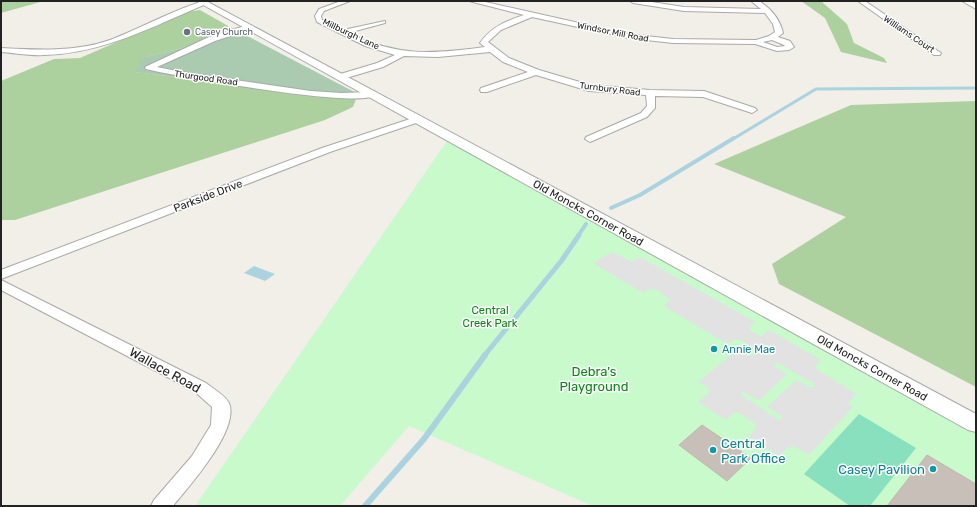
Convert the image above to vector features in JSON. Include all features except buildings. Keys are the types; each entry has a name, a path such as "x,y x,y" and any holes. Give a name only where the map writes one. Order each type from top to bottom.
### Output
{"street":[{"name":"Millburgh Lane","path":"347,1 321,10 318,16 319,21 384,50 404,53 442,54 492,49"},
{"name":"Windsor Mill Road","path":"472,1 530,15 652,40 756,42"},
{"path":"633,1 684,9 766,11"},
{"path":"754,1 761,4 779,26 780,33 772,38 756,42"},
{"name":"Williams Court","path":"861,1 937,53"},
{"path":"965,1 976,6"},
{"path":"1,50 44,53 78,49 111,42 202,2"},
{"name":"Old Moncks Corner Road","path":"202,2 976,424"},
{"path":"492,49 484,42 488,35 503,26 530,15"},
{"path":"343,32 383,22"},
{"name":"Thurgood Road","path":"248,27 212,39 149,67 174,74 320,95 352,97 371,95"},
{"path":"756,42 769,47 781,49 790,47 787,44 772,38"},
{"name":"Turnbury Road","path":"492,49 506,60 536,72 588,88 650,93 704,94 752,110"},
{"path":"340,77 380,65 404,53"},
{"path":"484,90 536,72"},
{"path":"590,139 644,115 651,110 653,104 650,93"},
{"name":"Parkside Drive","path":"1,275 326,150 416,120"},
{"name":"Wallace Road","path":"1,284 200,387 220,405 220,426 199,461 161,506"}],"green space":[{"path":"1,1 44,1 1,13"},
{"path":"801,1 821,1 847,24 854,43 884,58 887,63 841,52 825,18"},
{"path":"200,10 230,27 222,33 200,43 142,58 135,72 356,99 353,107 325,120 15,220 1,220 1,81 54,59 80,58 186,12"},
{"path":"230,27 364,97 356,99 134,72 141,58 200,43 222,33"},
{"path":"976,101 976,387 779,284 772,264 846,217 714,164 851,105"},
{"name":"Central Creek Park","path":"447,141 976,433 976,506 593,506 409,426 340,506 195,506"},
{"path":"859,414 916,448 870,506 850,506 804,474"}],"shaded area":[{"path":"612,252 633,262 640,257 755,322 749,329 756,334 761,336 769,330 821,360 815,366 816,369 856,394 848,404 853,407 809,455 793,446 787,448 778,456 748,436 756,428 756,424 738,412 733,413 726,420 698,402 709,392 707,386 698,382 737,350 745,355 751,356 756,354 755,349 743,341 735,339 727,344 664,306 669,299 657,290 649,289 643,293 593,263","holes":["775,363 778,363 814,384 815,387 811,388 796,380 767,407 781,415 782,419 779,420 740,394 744,392 759,401 787,374 774,366"]}],"water":[{"path":"254,266 275,274 265,281 244,273"}],"waterway":[{"path":"733,139 816,89 976,88"},
{"path":"611,208 640,195 734,138"},
{"path":"578,236 586,224"},
{"path":"484,356 562,260 579,235"},
{"path":"365,506 424,439 485,355"}],"place":[{"name":"Casey Church","path":"187,32"},
{"name":"Annie Mae","path":"714,349"},
{"name":"Central Park Office","path":"713,450"},
{"name":"Casey Pavilion","path":"933,469"}],"park label":[{"name":"Debra's Playground","path":"594,378"}]}
